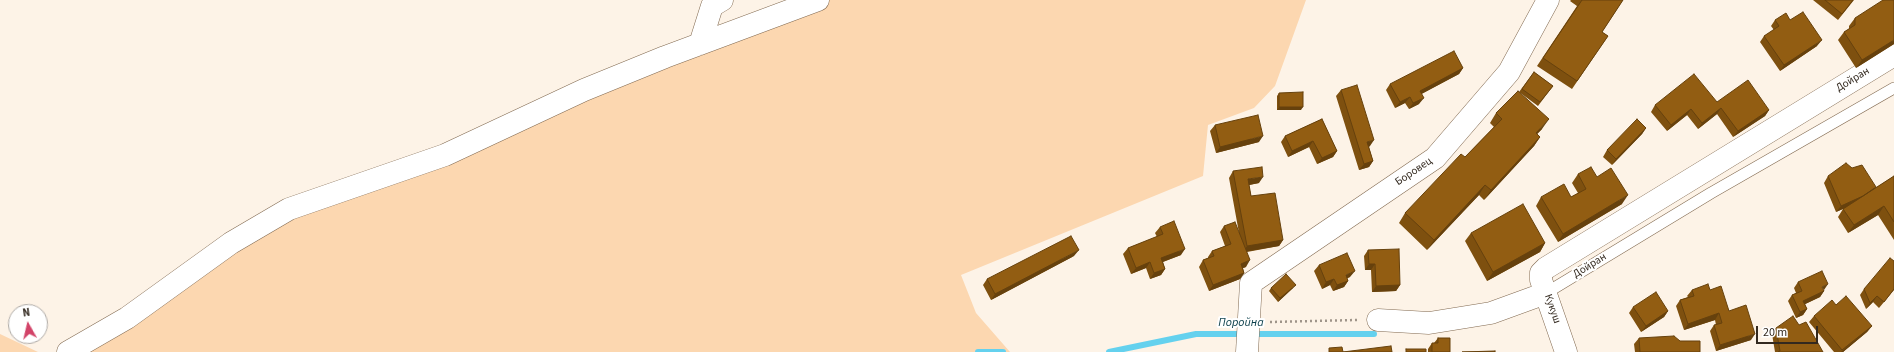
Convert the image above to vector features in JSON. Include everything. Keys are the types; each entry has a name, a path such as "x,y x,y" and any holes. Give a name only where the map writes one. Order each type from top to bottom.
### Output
{"street":[{"path":"700,44 712,6 722,0"},
{"path":"68,352 127,318 231,243 288,210 445,154 584,90 700,44 818,0"},
{"name":"Боровец","path":"1248,339 1251,283 1435,158 1509,72 1548,0"},
{"name":"Дойран","path":"1546,268 1894,56"},
{"name":"Кукуш","path":"1546,268 1541,273 1541,280 1566,352"},
{"name":"Дойран","path":"1378,320 1429,323 1437,322 1491,313 1546,293"}],"lane":[{"name":"Дойран","path":"1546,293 1711,192 1894,88"}],"path":[{"path":"1248,339 1378,320"}],"shaded area":[{"path":"818,0 1306,0 1275,86 1254,108 1208,125 1203,176 961,275 976,313 1010,352 66,352 231,243"},
{"path":"0,334 8,338 8,344 21,344 38,352 0,352"}],"building":[{"path":"1582,0 1623,0 1602,32 1608,36 1577,81 1543,58"},
{"path":"1825,0 1853,0 1842,14"},
{"path":"1883,0 1894,0 1894,40 1862,60 1844,32 1855,25 1855,18"},
{"path":"1803,12 1822,40 1784,65 1764,36 1779,26 1775,20 1786,13 1790,20"},
{"path":"1454,51 1463,68 1420,91 1424,98 1413,103 1410,97 1400,102 1390,84"},
{"path":"1534,72 1553,86 1540,102 1522,89"},
{"path":"1694,74 1717,102 1748,80 1769,110 1738,131 1721,108 1702,123 1691,109 1671,125 1655,105"},
{"path":"1357,85 1374,140 1367,142 1373,161 1364,164 1341,90"},
{"path":"1518,91 1549,119 1536,133 1540,137 1491,190 1485,185 1434,240 1405,213 1461,154 1465,157 1502,119 1496,113"},
{"path":"1303,92 1303,107 1279,107 1279,93"},
{"path":"1258,115 1263,136 1220,147 1215,125"},
{"path":"1322,119 1337,151 1322,158 1313,141 1292,151 1285,136"},
{"path":"1637,119 1646,128 1616,159 1607,150"},
{"path":"1846,163 1852,168 1862,165 1876,187 1863,196 1841,206 1828,176"},
{"path":"1262,167 1263,177 1248,179 1251,196 1275,193 1283,240 1247,246 1233,171"},
{"path":"1591,167 1597,177 1611,168 1628,195 1563,234 1541,197 1564,184 1571,197 1586,189 1578,174"},
{"path":"1894,176 1894,222 1884,206 1854,225 1843,209"},
{"path":"1523,204 1545,243 1493,272 1471,233"},
{"path":"1174,221 1185,249 1161,258 1165,269 1154,273 1150,262 1136,268 1128,248 1163,234 1160,227"},
{"path":"1235,222 1250,260 1241,264 1244,273 1213,285 1203,260 1214,256 1212,251 1231,244 1224,226"},
{"path":"1071,236 1079,250 995,294 987,279"},
{"path":"1399,249 1400,285 1376,286 1375,264 1369,264 1368,250"},
{"path":"1347,253 1355,271 1346,275 1348,281 1337,285 1334,279 1326,282 1319,265"},
{"path":"1890,258 1894,261 1894,289 1884,302 1877,296 1870,303 1864,289"},
{"path":"1822,271 1828,284 1822,287 1824,291 1803,301 1807,309 1800,312 1792,295 1802,291 1798,282"},
{"path":"1286,274 1296,285 1280,298 1271,288"},
{"path":"1708,284 1710,290 1721,286 1729,311 1746,305 1755,334 1720,345 1714,325 1722,323 1719,313 1688,324 1680,300 1694,296 1692,290"},
{"path":"1656,292 1668,311 1646,326 1633,307"},
{"path":"1846,296 1872,326 1842,350 1814,316 1832,300 1836,305"},
{"path":"1793,316 1799,325 1806,322 1823,352 1778,352 1780,351 1776,328"},
{"path":"1674,336 1680,341 1700,341 1700,352 1640,352 1639,338"},
{"path":"1438,338 1450,338 1450,352 1432,352 1432,343 1438,343"},
{"path":"1391,346 1392,352 1343,352"},
{"path":"1342,347 1343,352 1329,352 1329,348"},
{"path":"1406,349 1426,349 1426,352 1406,352"},
{"path":"1495,351 1495,352 1462,352"}],"waterway":[{"name":"Поройна","path":"1109,352 1196,334 1374,334"},
{"name":"Поройна","path":"978,352 1003,352"}]}
